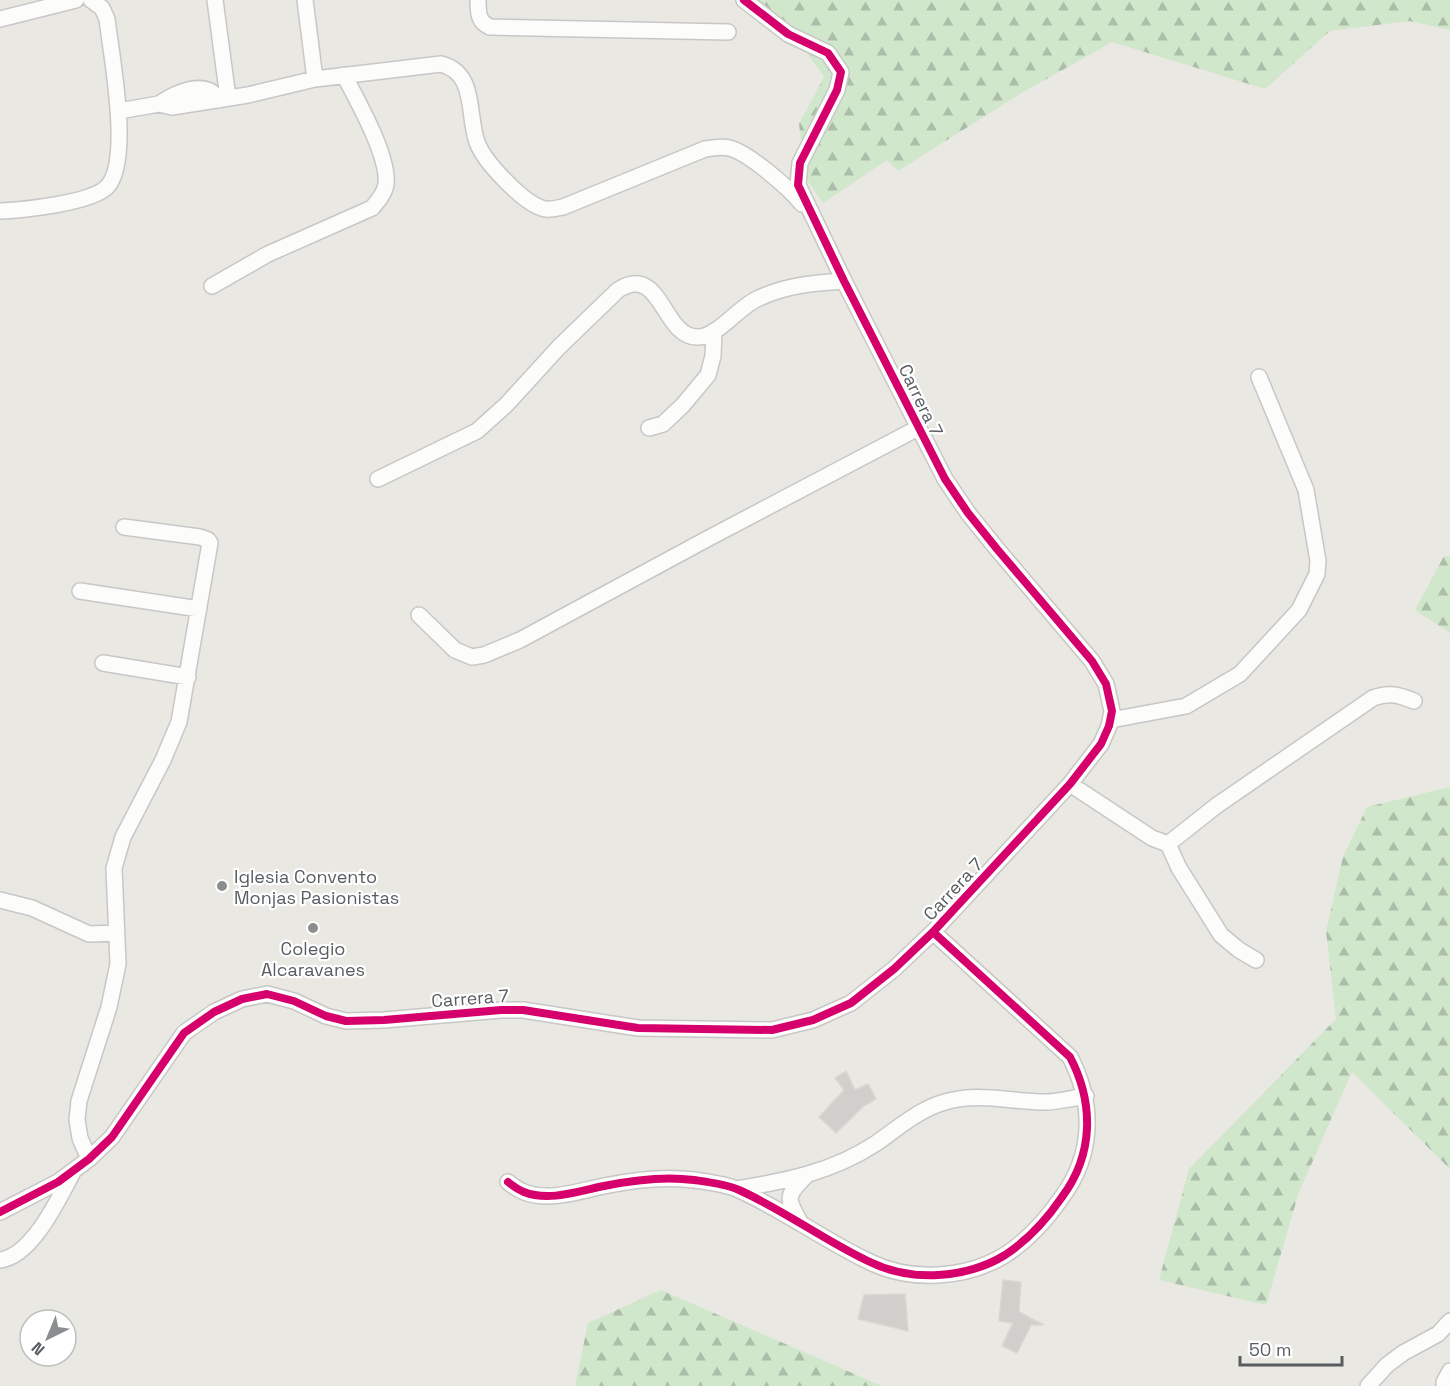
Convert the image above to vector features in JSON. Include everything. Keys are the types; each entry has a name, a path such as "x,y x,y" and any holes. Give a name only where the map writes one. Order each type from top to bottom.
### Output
{"street":[{"path":"0,19 76,0"},
{"path":"0,211 43,208 68,202 102,192 113,180 117,169 119,111 107,19 102,8 91,0"},
{"path":"215,0 223,99"},
{"path":"305,0 315,79"},
{"path":"478,0 478,14 481,21 490,27 728,32"},
{"name":"Carrera 7","path":"0,1212 58,1182 89,1159 112,1137 184,1033 214,1012 242,999 267,994 294,1000 326,1016 346,1021 501,1010 523,1010 638,1028 772,1030 813,1020 851,1003 894,969 933,932 1070,784 1101,744 1111,720 1111,705 1108,692 1092,661 968,513 945,479 798,185 800,163 837,90 841,72 828,53 788,34 744,0"},
{"path":"119,111 159,104 170,96 202,87 223,99 277,90 315,79 441,64 456,70 465,80 477,143 496,171 526,201 546,209 563,207 705,149 726,147 743,154 791,191 813,218"},
{"path":"212,286 278,250 372,208 382,197 386,185 385,167 344,75"},
{"path":"378,479 477,431 507,405 559,347 626,284 646,286 654,292 684,334 697,337 709,335 757,298 799,284 844,281"},
{"path":"649,428 663,424 683,405 708,375 714,331"},
{"path":"1111,720 1186,706 1240,674 1299,610 1317,574 1318,561 1306,490 1259,377"},
{"path":"419,615 454,650 472,657 484,655 520,640 918,428"},
{"path":"89,1159 80,1138 77,1120 79,1101 111,996 118,964 114,868 123,837 163,760 179,722 210,543 200,537 124,527"},
{"path":"80,591 199,609"},
{"path":"104,663 188,677"},
{"path":"1168,844 1216,806 1373,698 1385,693 1401,695 1414,701"},
{"path":"1070,784 1152,838 1168,844 1179,868 1221,935 1256,960"},
{"path":"0,900 32,908 89,934 116,933"},
{"path":"508,1182 525,1193 548,1196 574,1194 635,1181 666,1179 693,1180 737,1189 870,1263 898,1272 941,1274 977,1268 1005,1255 1029,1236 1071,1186 1085,1149 1088,1122 1086,1096 1080,1076 1070,1057 933,932"},
{"path":"737,1189 806,1176 831,1168 942,1102 963,1097 982,1096 1046,1102 1086,1096"},
{"path":"0,1260 21,1251 60,1197 75,1169"},
{"path":"800,1222 789,1203 791,1191 806,1176"},
{"path":"1368,1386 1395,1359 1420,1342 1438,1334 1450,1321"},
{"path":"1444,1386 1450,1371"}],"green space":[{"path":"749,0 1450,0 1450,30 1409,21 1330,31 1265,89 1112,42 1020,94 898,171 887,160 823,203 805,177 799,124 824,77 807,53"},
{"path":"1444,556 1450,557 1450,633 1415,610"},
{"path":"1450,787 1450,1169 1352,1072 1299,1192 1266,1305 1159,1280 1189,1169 1336,1019 1326,931 1343,857 1367,807"},
{"path":"661,1290 882,1386 575,1386 588,1323"}],"building":[{"path":"846,1071 855,1090 868,1084 876,1099 864,1106 836,1133 819,1117 844,1090 835,1078"},
{"path":"1003,1280 1021,1282 1019,1312 1044,1325 1031,1325 1017,1353 1002,1346 1013,1323 999,1321"},
{"path":"905,1294 908,1331 858,1319 864,1295"}],"cycle path":[{"path":"0,1212 58,1182 89,1159 112,1137 184,1033 214,1012 242,999 267,994 294,1001 326,1016 346,1021 501,1010 523,1010 638,1028 772,1030 813,1020 851,1003 894,969 933,932 1070,784 1101,744 1109,726 1112,711 1106,684 1092,661 997,549 968,513 945,479 798,185 800,163 837,90 841,72 828,53 788,34 744,0"},
{"path":"508,1182 524,1192 544,1196 564,1195 649,1179 672,1178 723,1185 756,1198 870,1262 903,1273 920,1275 956,1273 990,1263 1005,1255 1022,1243 1043,1221 1073,1181 1085,1146 1087,1128 1083,1092 1070,1057 933,932"}],"place":[{"name":"Iglesia Convento Monjas Pasionistas","path":"222,886"},
{"name":"Colegio Alcaravanes","path":"313,928"}]}
